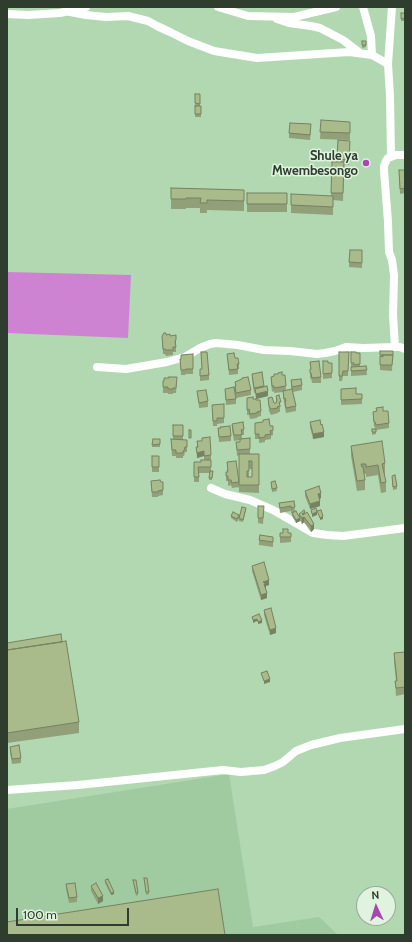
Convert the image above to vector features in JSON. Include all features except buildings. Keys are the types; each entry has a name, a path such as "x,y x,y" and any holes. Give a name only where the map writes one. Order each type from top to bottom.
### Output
{"street":[{"path":"7,14 42,14 86,7"},
{"path":"218,7 248,16 294,17 336,7"},
{"path":"363,7 371,36 372,55"},
{"path":"391,156 388,64 392,7"},
{"path":"65,11 106,17 128,16 148,21 188,41 214,51 258,58 349,52 372,55 388,64"},
{"path":"268,16 289,23 320,28 343,40 360,53"},
{"path":"395,347 393,315 394,275 390,252 384,166 386,161 391,156 405,155"},
{"path":"97,367 126,369 167,362 185,357 200,348 216,343 268,350 316,354 346,347 395,347 405,349"},
{"path":"211,488 225,494 250,500 273,510 313,533 343,536 405,528"},
{"path":"7,790 78,785 223,770 241,772 258,771 275,766 283,762 296,751 311,745 340,738 405,730"}],"shaded area":[{"path":"7,272 131,275 128,338 7,333"},
{"path":"229,774 253,927 319,917 338,935 7,935 7,809"}],"place":[{"name":"Shule ya Mwembesongo","path":"366,163"}]}
